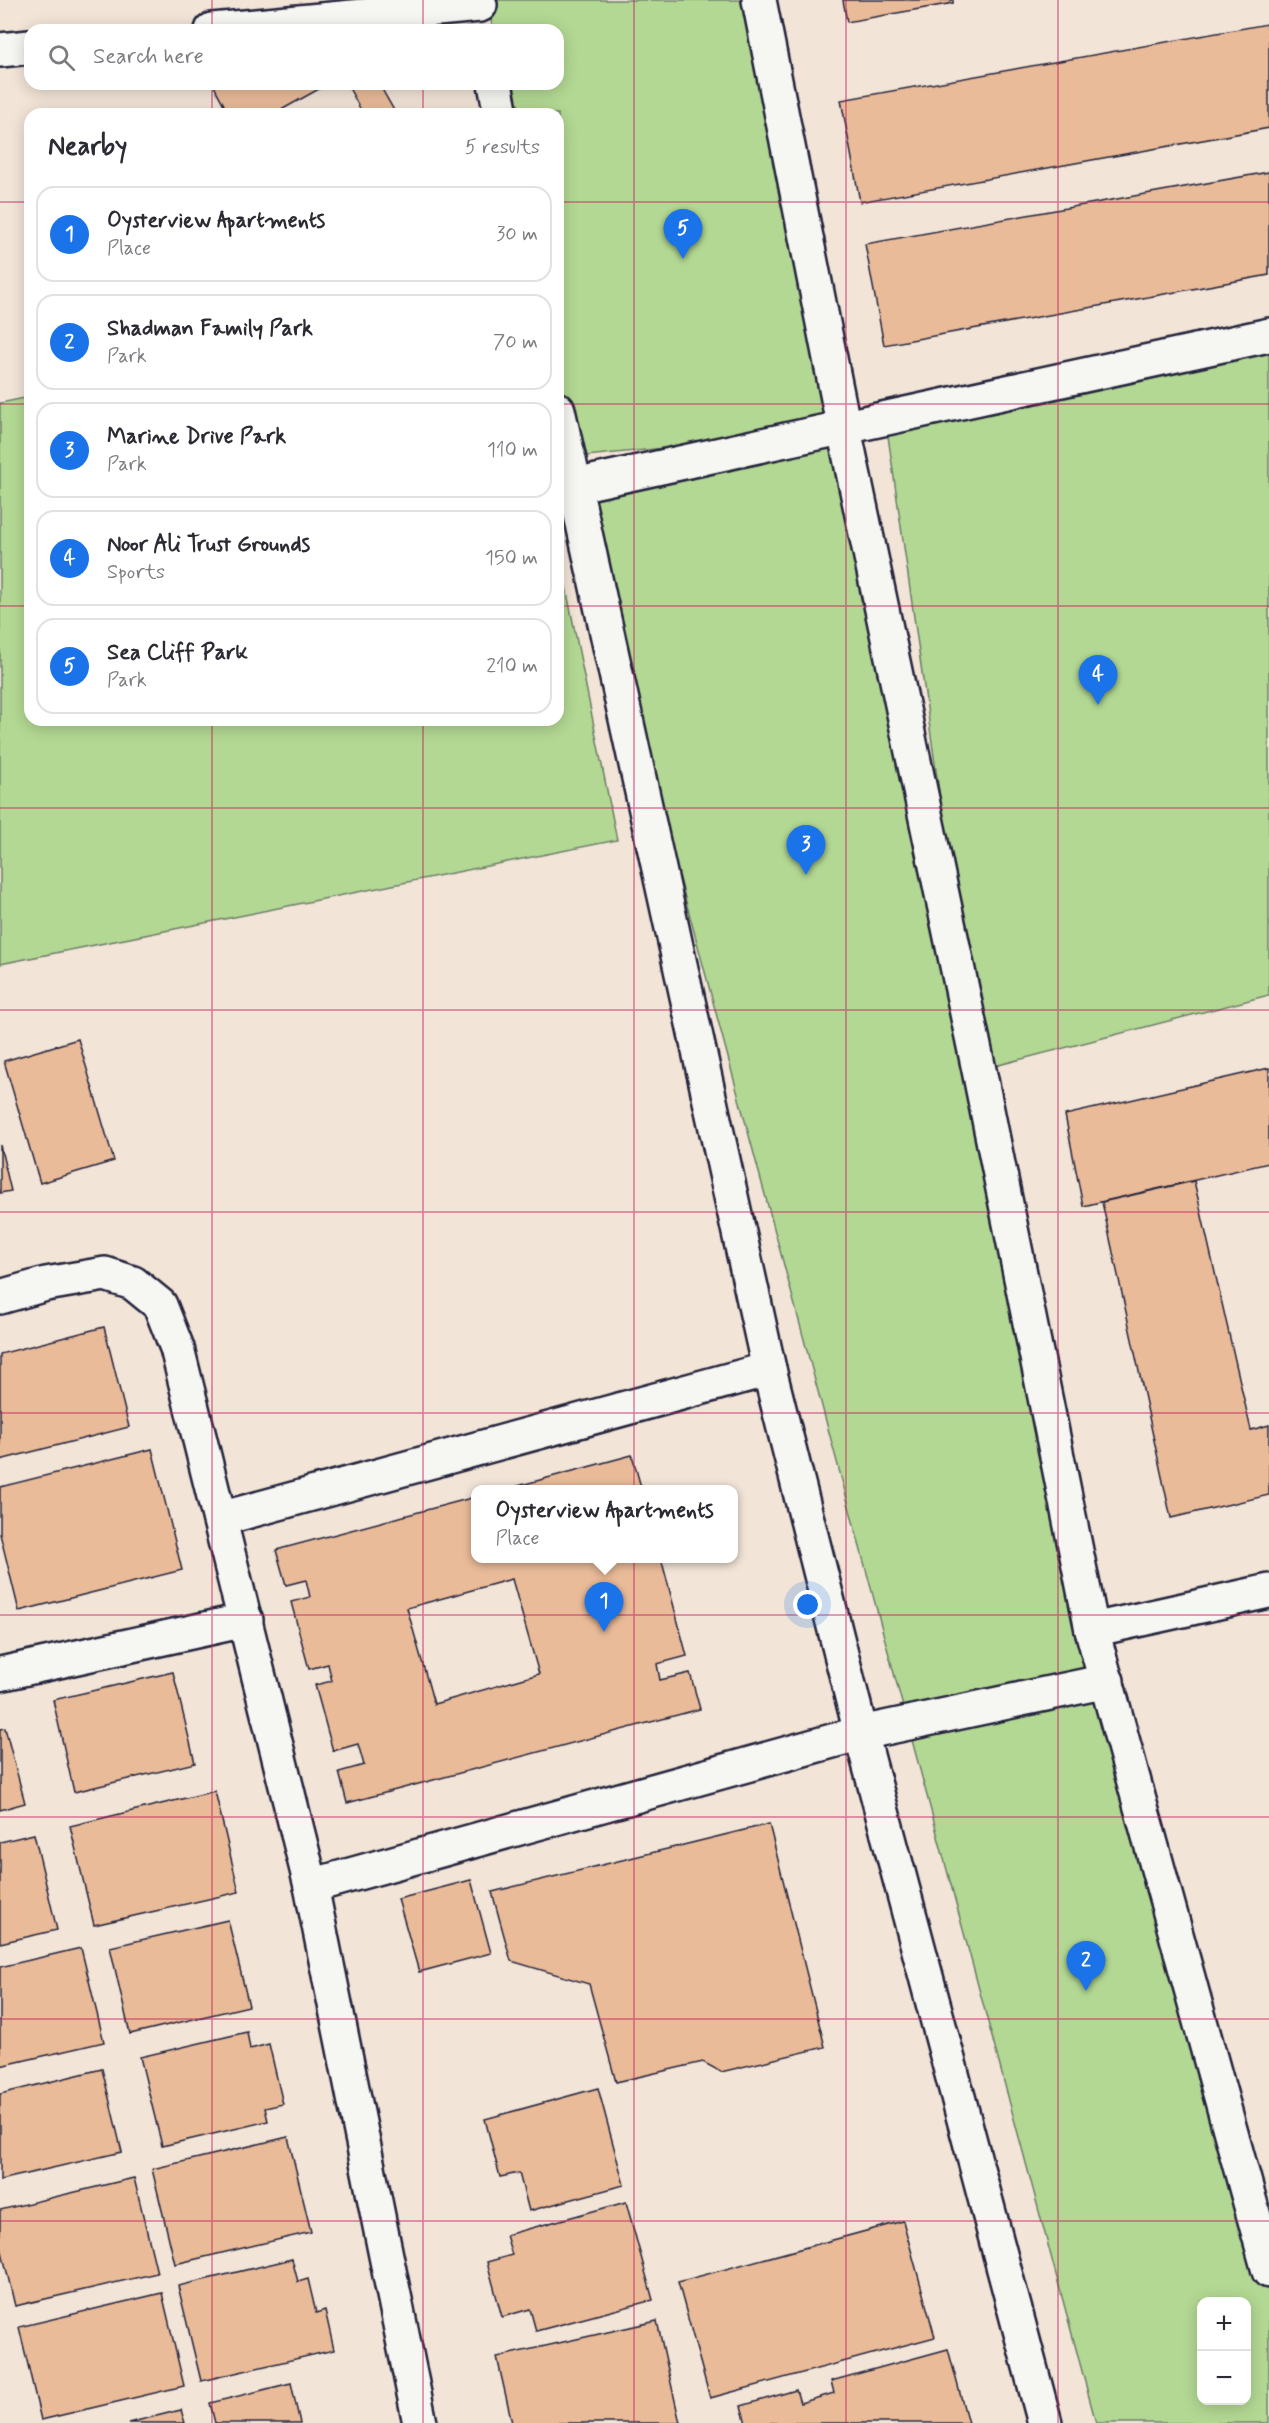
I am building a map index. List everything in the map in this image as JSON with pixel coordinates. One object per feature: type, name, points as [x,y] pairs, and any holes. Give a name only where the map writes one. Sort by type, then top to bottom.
[{"type":"street","points":[[759,0],[844,429],[980,1070],[1092,1630],[1269,2271]]},
{"type":"street","points":[[302,24],[481,12]]},
{"type":"street","points":[[0,50],[24,48]]},
{"type":"street","points":[[496,90],[500,108]]},
{"type":"street","points":[[574,486],[1269,335]]},
{"type":"street","points":[[564,438],[769,1369],[861,1733],[1045,2423]]},
{"type":"street","points":[[0,1297],[46,1284],[105,1275],[133,1283],[159,1305],[177,1348],[311,1886],[420,2423]]},
{"type":"street","points":[[220,1519],[769,1369]]},
{"type":"street","points":[[1092,1630],[1269,1591]]},
{"type":"street","points":[[0,1674],[246,1620]]},
{"type":"street","points":[[311,1886],[861,1733],[1107,1681]]},
{"type":"green space","points":[[487,0],[764,0],[1107,1681],[1269,2259],[1269,2423],[1096,2423],[574,486],[828,431],[567,458],[564,440],[564,108],[506,108],[503,90],[564,90],[564,24],[492,24]]},
{"type":"green space","points":[[1269,335],[1269,995],[979,1070],[885,415]]},
{"type":"green space","points":[[24,398],[24,726],[564,726],[564,578],[617,840],[0,964],[0,403]]},
{"type":"building","points":[[843,0],[953,0],[953,3],[847,22]]},
{"type":"building","points":[[1267,24],[1269,128],[860,202],[841,100]]},
{"type":"building","points":[[216,90],[317,90],[285,108],[218,108],[224,105]]},
{"type":"building","points":[[350,90],[382,90],[393,108],[360,108]]},
{"type":"building","points":[[1269,172],[1269,275],[884,345],[865,244]]},
{"type":"building","points":[[78,1039],[114,1161],[40,1183],[4,1061]]},
{"type":"building","points":[[1269,1068],[1269,1163],[1083,1206],[1065,1115]]},
{"type":"building","points":[[0,1145],[11,1191],[0,1193]]},
{"type":"building","points":[[1194,1181],[1251,1430],[1269,1425],[1269,1495],[1171,1518],[1102,1202]]},
{"type":"building","points":[[104,1327],[129,1427],[0,1460],[0,1354]]},
{"type":"building","points":[[152,1449],[182,1570],[19,1611],[0,1534],[0,1487]]},
{"type":"building","points":[[632,1455],[640,1485],[521,1485]]},
{"type":"building","points":[[471,1498],[471,1563],[662,1563],[687,1656],[657,1664],[660,1680],[690,1673],[700,1709],[347,1803],[339,1772],[364,1765],[358,1744],[333,1751],[315,1685],[332,1681],[328,1664],[309,1669],[291,1602],[310,1597],[306,1580],[286,1585],[276,1550]],"holes":[[[512,1579],[539,1674],[434,1704],[407,1608]]]},
{"type":"building","points":[[173,1672],[195,1763],[74,1792],[53,1700]]},
{"type":"building","points":[[5,1728],[25,1803],[0,1810],[0,1729]]},
{"type":"building","points":[[215,1791],[239,1892],[94,1925],[70,1826]]},
{"type":"building","points":[[769,1824],[825,2047],[721,2072],[703,2062],[616,2082],[589,1984],[511,1961],[492,1892]]},
{"type":"building","points":[[34,1834],[57,1930],[0,1943],[0,1842]]},
{"type":"building","points":[[471,1880],[491,1953],[419,1972],[398,1899]]},
{"type":"building","points":[[228,1920],[249,2006],[130,2034],[110,1947]]},
{"type":"building","points":[[81,1948],[104,2042],[0,2066],[0,1967]]},
{"type":"building","points":[[247,2032],[250,2049],[269,2044],[283,2104],[265,2108],[268,2121],[162,2146],[140,2057]]},
{"type":"building","points":[[102,2069],[122,2152],[0,2180],[0,2094]]},
{"type":"building","points":[[598,2088],[624,2185],[529,2211],[519,2173],[500,2177],[485,2119]]},
{"type":"building","points":[[288,2137],[311,2232],[175,2264],[152,2169]]},
{"type":"building","points":[[134,2178],[157,2273],[15,2306],[0,2243],[0,2210]]},
{"type":"building","points":[[626,2202],[653,2300],[536,2331],[530,2309],[502,2317],[487,2262],[512,2255],[506,2235]]},
{"type":"building","points":[[903,2221],[935,2337],[710,2398],[678,2282]]},
{"type":"building","points":[[292,2259],[298,2282],[308,2279],[316,2313],[325,2310],[334,2350],[201,2381],[178,2286]]},
{"type":"building","points":[[162,2293],[184,2386],[41,2420],[19,2327]]},
{"type":"building","points":[[657,2321],[680,2423],[512,2423],[497,2357]]},
{"type":"building","points":[[948,2349],[968,2423],[746,2423],[741,2406],[796,2390],[800,2403],[834,2393],[831,2381]]},
{"type":"building","points":[[291,2383],[300,2423],[215,2423],[210,2403]]},
{"type":"building","points":[[181,2410],[185,2423],[128,2423]]},
{"type":"place","name":"Sea Cliff Park","points":[[683,259]]},
{"type":"place","name":"Noor Ali Trust Grounds","points":[[1098,705]]},
{"type":"place","name":"Marine Drive Park","points":[[806,875]]},
{"type":"place","name":"Oysterview Apartments","points":[[604,1632]]},
{"type":"place","name":"Shadman Family Park","points":[[1086,1991]]}]
